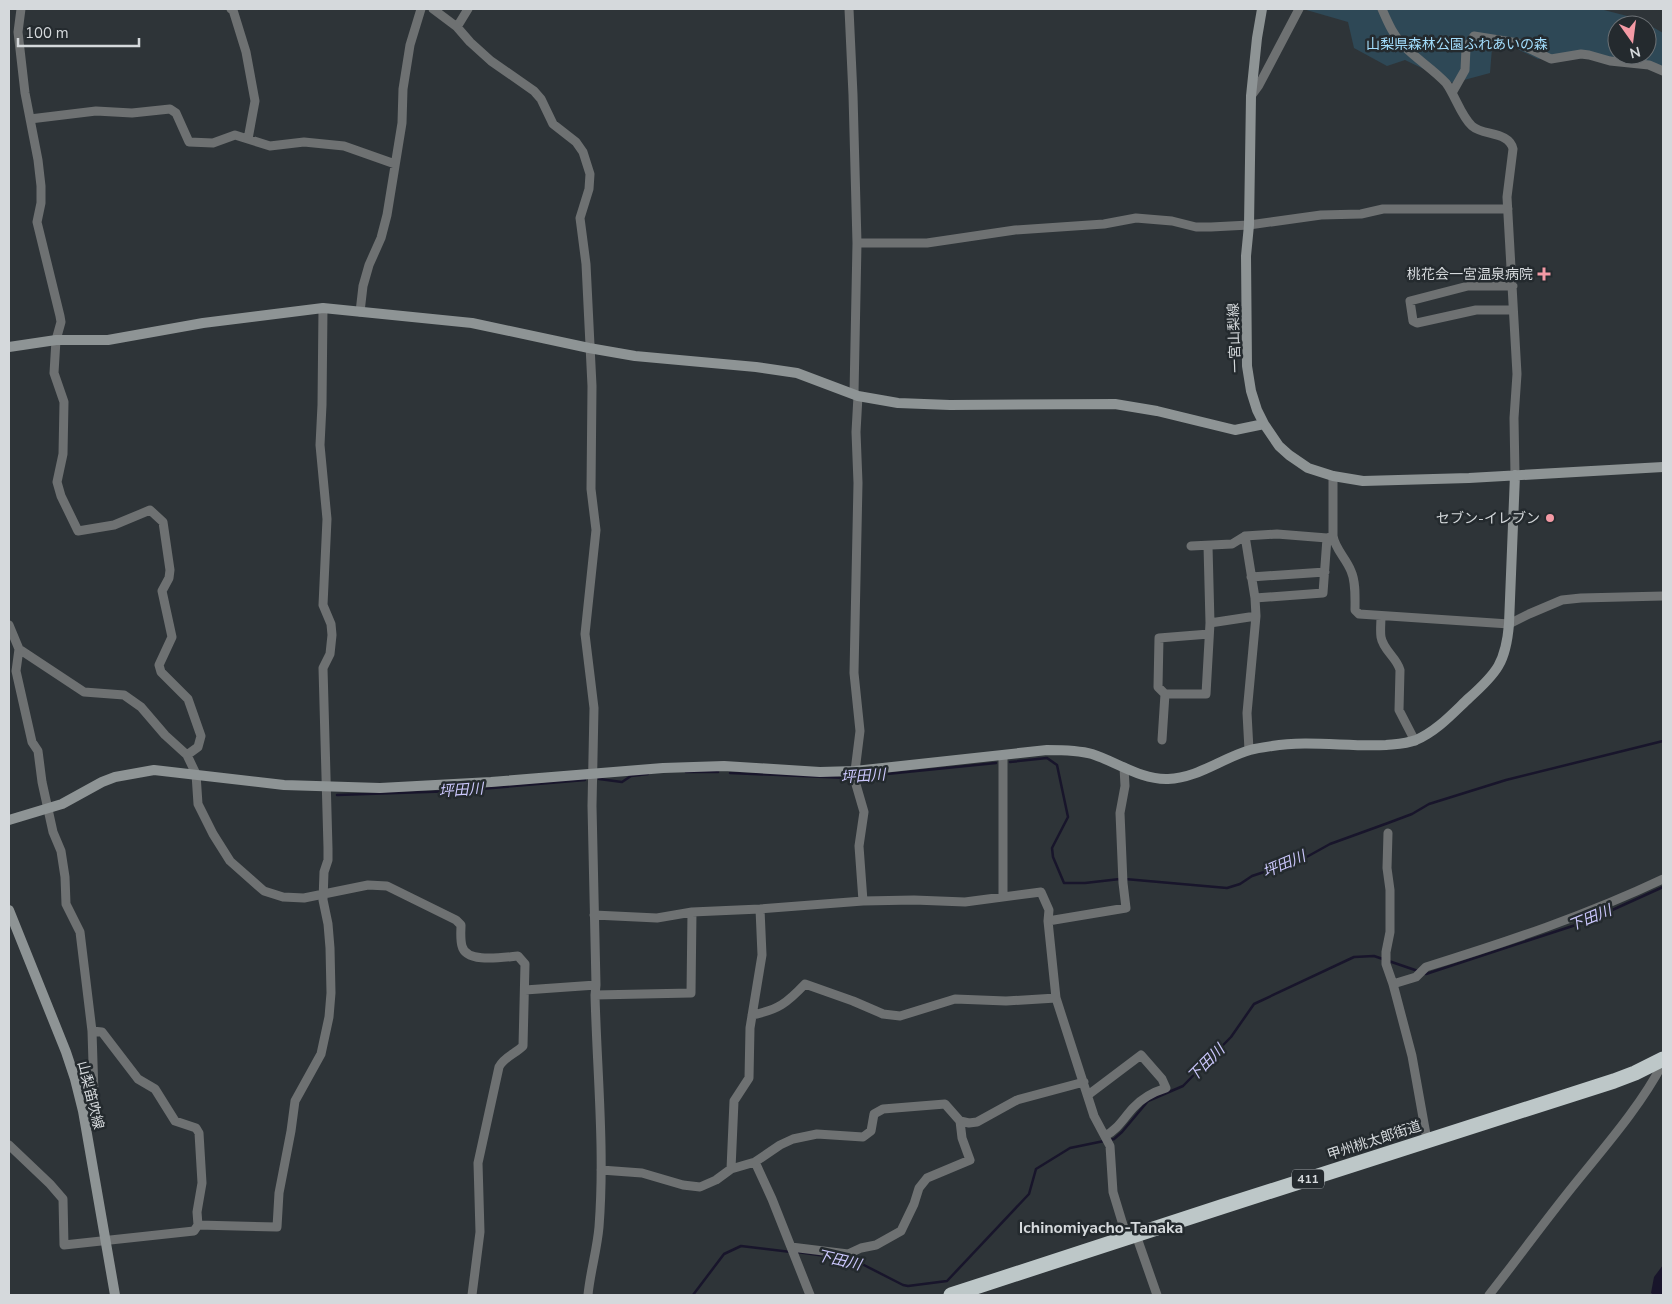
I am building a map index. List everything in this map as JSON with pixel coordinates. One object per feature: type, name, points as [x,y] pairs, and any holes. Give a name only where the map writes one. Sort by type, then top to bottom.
[{"type":"highway","name":"甲州桃太郎街道","points":[[952,1295],[1614,1081],[1663,1061]]},
{"type":"street","points":[[21,9],[18,32],[25,93],[41,186],[41,203],[37,222],[61,322],[56,340],[54,374],[64,402],[64,454],[58,482],[61,496],[78,531],[114,526],[150,510],[163,522],[170,570],[169,578],[162,591],[172,637],[159,665],[160,672],[188,699],[201,736],[198,747],[187,754]]},
{"type":"street","points":[[231,9],[233,10],[246,52],[255,101],[248,138]]},
{"type":"street","points":[[360,312],[363,286],[387,216],[402,122],[403,89],[410,45],[421,9]]},
{"type":"street","points":[[433,9],[456,27],[491,61],[534,91],[541,99],[553,124],[579,146],[586,158],[590,174],[590,182],[580,218],[586,264],[592,386],[591,489],[596,530],[585,634],[594,708],[592,806],[600,1084],[600,1170],[599,1229],[588,1295]]},
{"type":"street","points":[[456,27],[468,9]]},
{"type":"street","points":[[849,9],[857,243],[856,432],[858,502],[854,673],[860,731],[855,775],[864,812],[859,846],[863,901]]},
{"type":"street","name":"一宮山梨線","points":[[1262,9],[1251,96],[1250,225],[1246,256],[1247,366],[1251,391],[1257,410],[1279,446],[1308,468],[1334,476],[1363,480],[1469,478],[1663,467]]},
{"type":"street","points":[[1251,96],[1259,85],[1299,9]]},
{"type":"street","points":[[9,820],[48,810],[102,782],[132,773],[154,770],[249,782],[325,787],[380,788],[663,768],[724,766],[855,775],[1003,755],[1047,750],[1070,750],[1090,753],[1145,776],[1167,779],[1195,773],[1249,750],[1275,745],[1371,746],[1405,744],[1415,741],[1440,725],[1495,672],[1503,660],[1508,644],[1515,475],[1514,418],[1517,374],[1508,209],[1513,149],[1509,141],[1477,130],[1468,123],[1452,93],[1441,78],[1398,40],[1382,9]]},
{"type":"street","points":[[1452,93],[1465,70],[1466,48],[1474,36],[1518,43],[1551,59],[1581,54],[1610,62],[1649,65],[1663,71]]},
{"type":"street","points":[[30,119],[96,111],[132,113],[170,109],[176,113],[189,142],[213,143],[235,135],[270,146],[304,142],[344,146],[395,164]]},
{"type":"street","points":[[857,243],[928,243],[1015,230],[1104,224],[1136,218],[1172,221],[1196,227],[1250,225],[1321,215],[1361,214],[1383,209],[1508,209]]},
{"type":"street","points":[[1512,286],[1468,286],[1410,301],[1413,321],[1417,323],[1476,310],[1513,310]]},
{"type":"street","points":[[198,1225],[277,1227],[279,1193],[295,1101],[321,1054],[329,1017],[331,994],[330,948],[323,893],[328,848],[325,787],[326,720],[323,668],[330,654],[332,635],[331,624],[323,605],[327,519],[320,445],[323,308]]},
{"type":"street","points":[[9,347],[56,340],[108,340],[203,323],[323,308],[472,323],[635,356],[756,366],[797,373],[856,395],[898,403],[1115,404],[1158,411],[1235,430],[1264,424]]},
{"type":"street","points":[[1255,598],[1323,593],[1330,536],[1334,476]]},
{"type":"street","points":[[1190,546],[1232,544],[1245,536],[1276,534],[1330,536]]},
{"type":"street","points":[[1245,536],[1256,616],[1247,712],[1249,750]]},
{"type":"street","points":[[1330,536],[1354,578],[1355,610],[1359,614],[1509,624],[1562,600],[1663,596]]},
{"type":"street","points":[[1208,546],[1210,634],[1206,694],[1165,694],[1158,687],[1159,638],[1210,634]]},
{"type":"street","points":[[1252,577],[1325,572]]},
{"type":"street","points":[[1210,623],[1256,616]]},
{"type":"street","points":[[1382,616],[1381,636],[1383,644],[1399,664],[1399,710],[1415,741]]},
{"type":"street","points":[[9,625],[19,649],[16,670],[32,742],[38,751],[42,782],[53,832],[61,851],[65,877],[66,904],[80,932],[92,1031],[94,1095],[83,1111]]},
{"type":"street","points":[[19,649],[84,692],[124,695],[141,707],[165,735],[187,754],[196,774],[198,804],[213,834],[230,861],[264,891],[283,897],[304,898],[368,885],[387,886],[456,920],[461,925],[464,952],[473,957],[518,956],[525,964],[523,1046],[515,1054],[503,1060],[499,1067],[478,1163],[480,1232],[472,1295]]},
{"type":"street","points":[[1162,740],[1165,694]]},
{"type":"street","points":[[1003,755],[1003,897]]},
{"type":"street","points":[[1048,921],[1126,908],[1120,813],[1125,786],[1124,767]]},
{"type":"street","points":[[1388,833],[1387,868],[1390,890],[1390,932],[1386,964],[1412,1056],[1427,1140]]},
{"type":"street","points":[[1393,984],[1416,977],[1426,967],[1565,920],[1624,898],[1663,879]]},
{"type":"street","points":[[594,915],[657,918],[692,912],[863,901],[965,902],[1041,892],[1049,910],[1048,921],[1056,998],[1094,1116],[1110,1146],[1113,1192],[1157,1295]]},
{"type":"street","points":[[731,1169],[734,1102],[749,1078],[750,1028],[762,955],[760,909]]},
{"type":"street","name":"山梨笛吹線","points":[[9,910],[66,1052],[83,1111],[115,1295]]},
{"type":"street","points":[[525,990],[692,993],[692,912]]},
{"type":"street","points":[[752,1015],[771,1011],[789,1000],[805,984],[883,1014],[900,1016],[955,999],[1006,1000],[1056,998]]},
{"type":"street","points":[[9,1146],[50,1184],[63,1199],[64,1245],[194,1231],[198,1225],[197,1212],[202,1182],[199,1133],[196,1128],[175,1121],[155,1088],[138,1079],[102,1032],[92,1031]]},
{"type":"street","points":[[1088,1095],[1141,1054],[1162,1079],[1166,1088],[1154,1091],[1143,1099],[1115,1130],[1105,1136]]},
{"type":"street","points":[[1489,1295],[1620,1128],[1657,1075],[1663,1061]]},
{"type":"street","points":[[600,1170],[642,1173],[682,1185],[700,1187],[716,1180],[731,1169],[755,1162],[780,1145],[806,1136],[817,1134],[863,1137],[871,1132],[874,1114],[884,1109],[945,1104],[960,1121],[969,1124],[977,1122],[1017,1100],[1084,1082]]},
{"type":"street","points":[[793,1251],[848,1254],[861,1248],[876,1245],[901,1231],[914,1204],[919,1188],[927,1178],[970,1160],[962,1138],[960,1121]]},
{"type":"street","points":[[755,1162],[810,1295]]},
{"type":"green space","name":"山梨県森林公園ふれあいの森","points":[[1303,9],[1600,9],[1623,15],[1607,15],[1607,61],[1580,57],[1538,59],[1507,44],[1492,48],[1490,73],[1453,83],[1405,60],[1387,66],[1354,48],[1348,22]]},
{"type":"green space","name":"山梨県森林公園ふれあいの森","points":[[1657,30],[1663,33],[1663,68],[1640,65],[1657,65]]},
{"type":"shaded area","points":[[1663,1265],[1663,1295],[1654,1295],[1651,1293],[1654,1277]]},
{"type":"waterway","name":"坪田川","points":[[1125,879],[1227,888],[1240,884],[1252,876],[1303,859],[1330,844],[1412,814],[1429,804],[1506,780],[1663,741]]},
{"type":"waterway","name":"坪田川","points":[[1010,762],[1047,758],[1057,765],[1068,817],[1052,848],[1053,857],[1064,883],[1120,879]]},
{"type":"waterway","name":"坪田川","points":[[730,773],[847,778],[996,763]]},
{"type":"waterway","name":"坪田川","points":[[686,772],[718,772]]},
{"type":"waterway","name":"坪田川","points":[[599,779],[622,782],[631,776],[648,774]]},
{"type":"waterway","name":"坪田川","points":[[337,795],[457,791],[585,780]]},
{"type":"waterway","name":"下田川","points":[[1423,973],[1426,974],[1588,921],[1663,887]]},
{"type":"waterway","name":"下田川","points":[[1110,1140],[1122,1132],[1148,1101],[1183,1086],[1231,1037],[1254,1004],[1354,957],[1374,956],[1418,971]]},
{"type":"waterway","name":"下田川","points":[[839,1257],[860,1263],[903,1285],[947,1281],[1029,1194],[1036,1169],[1070,1148],[1104,1141]]},
{"type":"waterway","name":"下田川","points":[[693,1295],[724,1254],[741,1246],[791,1252]]},
{"type":"waterway","name":"下田川","points":[[797,1252],[826,1256]]},
{"type":"place","name":"桃花会一宮温泉病院","points":[[1544,274]]},
{"type":"place","name":"セブン-イレブン","points":[[1550,518]]},
{"type":"district","name":"Ichinomiyacho-Tanaka","points":[[1101,1227]]}]
